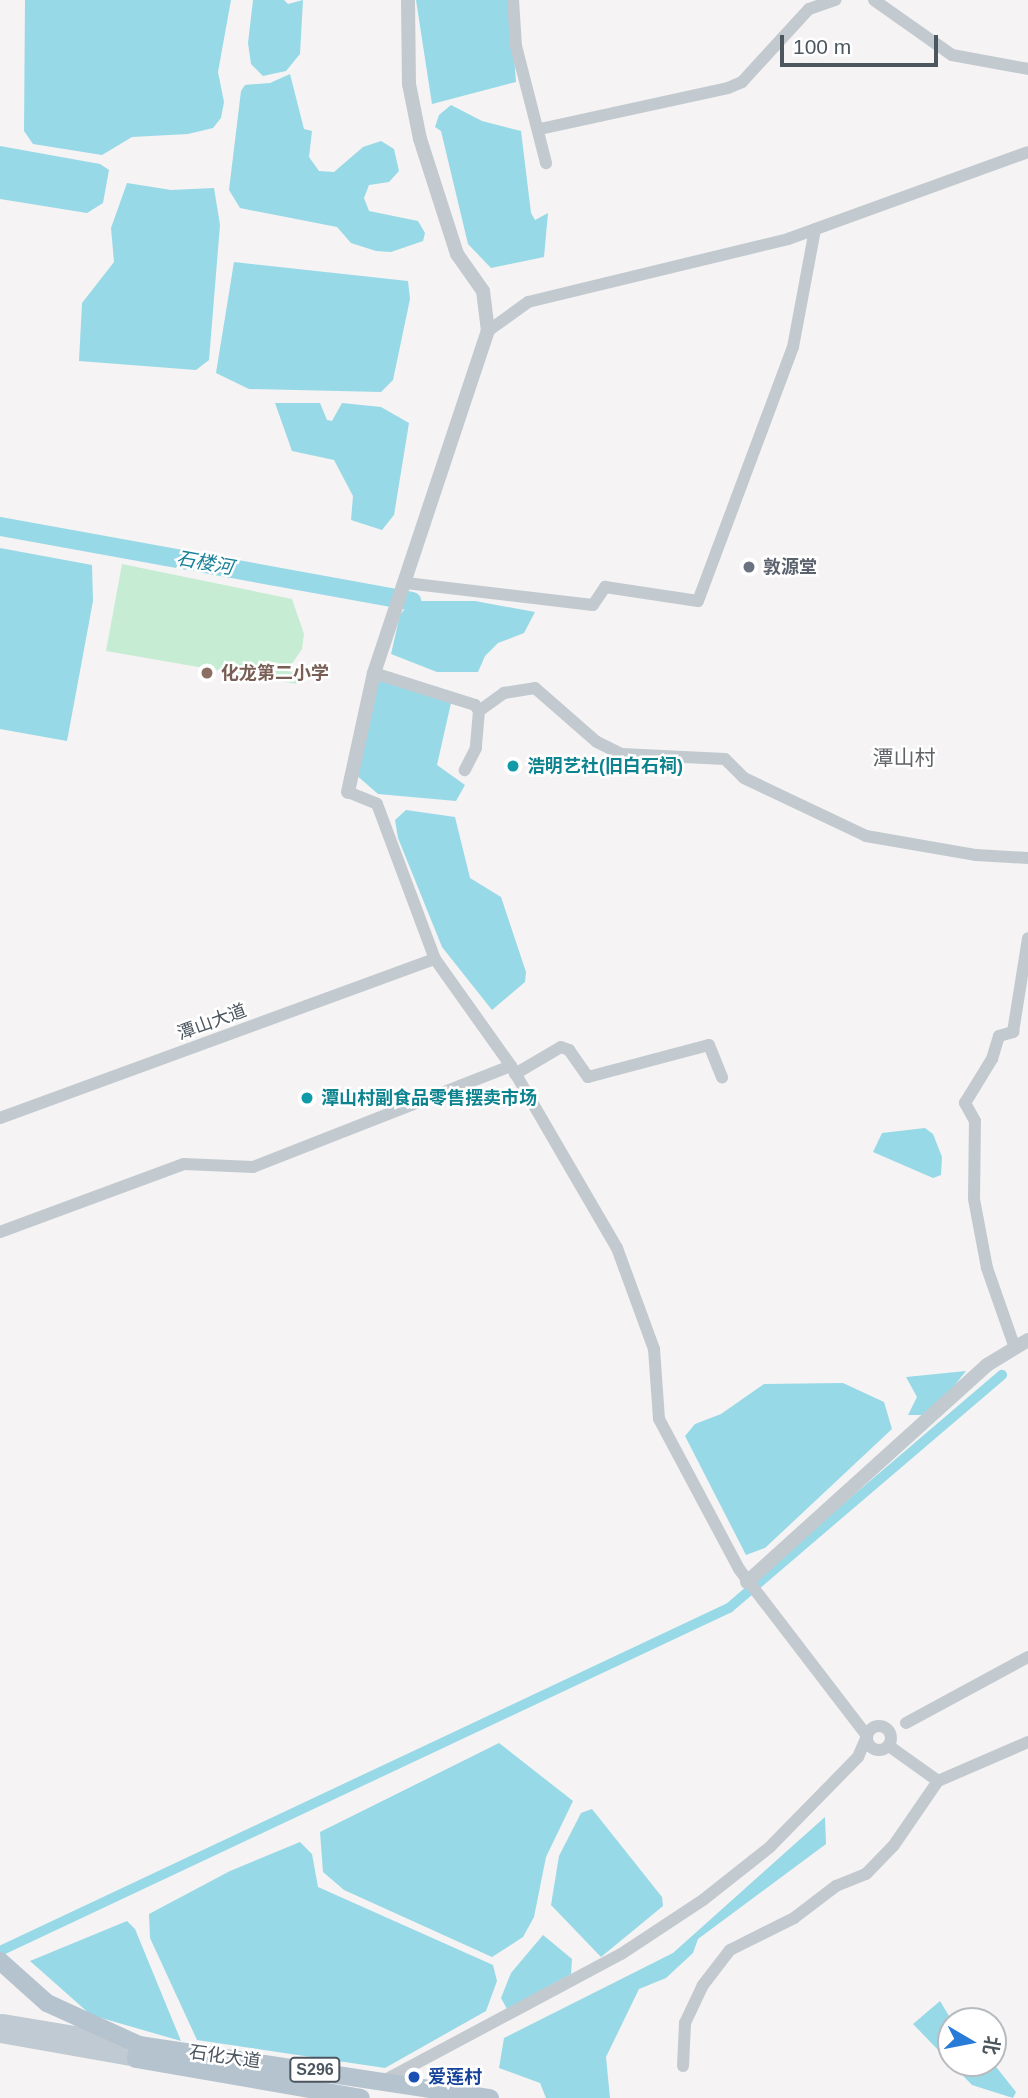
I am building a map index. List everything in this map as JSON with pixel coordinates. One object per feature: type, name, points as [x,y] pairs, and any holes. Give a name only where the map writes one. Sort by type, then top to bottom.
[{"type":"main road","name":"S296","points":[[7,1968],[47,2003],[138,2052]]},
{"type":"main road","name":"石化大道","points":[[1,2029],[138,2052],[361,2098]]},
{"type":"main road","name":"石化大道","points":[[138,2052],[385,2080],[490,2098]]},
{"type":"street","points":[[408,0],[409,84],[420,139],[457,254],[483,291],[488,331],[464,391],[405,587],[374,673],[348,792],[377,804],[435,959],[513,1070],[617,1248],[654,1349],[659,1419],[747,1582],[860,1720],[868,1745],[887,1746],[938,1781]]},
{"type":"street","points":[[513,0],[516,46],[540,129],[546,163]]},
{"type":"street","points":[[540,129],[728,88],[742,82],[809,9],[835,0]]},
{"type":"street","points":[[874,0],[952,55],[1028,69]]},
{"type":"street","points":[[488,331],[528,302],[816,229],[1028,152]]},
{"type":"street","points":[[405,587],[593,605],[605,587],[698,601],[793,347],[816,229]]},
{"type":"street","points":[[374,673],[475,705],[479,711],[476,748],[465,770]]},
{"type":"street","points":[[479,711],[504,693],[535,688],[597,741],[622,754],[725,760],[744,778],[866,836],[976,855],[1028,858]]},
{"type":"street","points":[[747,1582],[987,1365],[1022,1344],[987,1268],[974,1199],[975,1121],[965,1103],[992,1059],[999,1036],[1013,1032],[1028,937]]},
{"type":"street","name":"潭山大道","points":[[0,1118],[435,959]]},
{"type":"street","points":[[0,1232],[184,1164],[253,1167],[513,1070],[561,1047],[569,1050],[588,1077],[709,1045],[722,1077]]},
{"type":"street","points":[[385,2080],[621,1954],[703,1900],[770,1847],[858,1757],[867,1736],[881,1726],[906,1723],[1028,1657]]},
{"type":"street","points":[[860,1720],[889,1731],[887,1746]]},
{"type":"street","points":[[858,1757],[887,1746],[906,1723]]},
{"type":"street","points":[[683,2066],[685,2023],[703,1985],[730,1951],[794,1918],[835,1886],[866,1874],[894,1845],[938,1781],[1028,1742]]},
{"type":"green space","points":[[122,564],[292,599],[304,634],[302,649],[287,671],[299,673],[297,684],[106,651]]},
{"type":"water","points":[[25,0],[231,0],[218,72],[224,102],[221,118],[213,128],[188,134],[132,137],[102,155],[33,144],[24,131]]},
{"type":"water","points":[[253,0],[284,0],[288,4],[303,0],[300,54],[286,71],[263,76],[251,64],[248,43]]},
{"type":"water","points":[[416,0],[510,0],[516,82],[432,104]]},
{"type":"water","points":[[290,74],[304,129],[312,131],[309,157],[319,171],[334,172],[363,147],[381,141],[394,149],[399,171],[389,182],[369,185],[364,198],[369,211],[418,221],[425,233],[423,241],[391,252],[376,251],[351,243],[337,227],[240,208],[229,190],[241,91],[245,85],[270,83]]},
{"type":"water","points":[[451,105],[482,121],[521,131],[531,213],[535,220],[548,213],[544,257],[491,268],[468,244],[441,131],[435,127],[439,115]]},
{"type":"water","points":[[0,146],[100,164],[109,170],[103,203],[87,213],[0,199]]},
{"type":"water","points":[[127,183],[171,190],[214,188],[220,225],[209,360],[196,370],[79,361],[82,303],[114,262],[111,228]]},
{"type":"water","points":[[234,262],[408,281],[410,299],[393,380],[381,392],[249,389],[216,373]]},
{"type":"water","points":[[275,403],[320,403],[327,420],[332,421],[342,403],[381,407],[409,423],[394,515],[382,530],[351,520],[353,496],[334,460],[292,451]]},
{"type":"water","points":[[0,548],[92,565],[93,601],[67,741],[0,729]]},
{"type":"water","points":[[411,601],[475,601],[535,612],[524,633],[498,643],[485,656],[478,672],[437,672],[391,654],[400,615]]},
{"type":"water","points":[[385,680],[451,703],[437,765],[465,785],[456,801],[378,794],[354,773],[376,682]]},
{"type":"water","points":[[406,810],[455,817],[470,878],[501,897],[526,972],[525,982],[492,1010],[442,947],[398,838],[395,820]]},
{"type":"water","points":[[925,1128],[933,1134],[942,1157],[941,1175],[933,1178],[873,1152],[882,1133]]},
{"type":"water","points":[[966,1371],[946,1396],[922,1415],[908,1415],[917,1397],[906,1377]]},
{"type":"water","points":[[843,1383],[884,1402],[892,1429],[765,1548],[746,1555],[685,1436],[695,1424],[721,1414],[764,1384]]},
{"type":"water","points":[[499,1743],[573,1801],[546,1857],[534,1917],[523,1937],[492,1957],[344,1890],[323,1872],[320,1832]]},
{"type":"water","points":[[592,1809],[662,1897],[663,1906],[601,1957],[551,1905],[559,1856],[581,1813]]},
{"type":"water","points":[[825,1817],[826,1844],[698,1939],[693,1953],[666,1978],[639,1989],[606,2057],[610,2098],[546,2098],[540,2083],[499,2068],[504,2038],[673,1953]]},
{"type":"water","points":[[300,1842],[312,1854],[318,1887],[493,1965],[497,1981],[486,2011],[385,2068],[197,2040],[150,1938],[149,1914],[230,1871]]},
{"type":"water","points":[[127,1921],[135,1929],[181,2041],[91,2015],[30,1961]]},
{"type":"water","points":[[543,1935],[572,1959],[571,1974],[507,2009],[501,1998],[511,1973]]},
{"type":"water","points":[[940,2001],[944,2007],[937,2007],[937,2049],[913,2024]]},
{"type":"water","points":[[964,2077],[1004,2077],[1016,2092],[1013,2098],[972,2085]]},
{"type":"waterway","name":"石楼河","points":[[0,526],[411,601]]},
{"type":"waterway","points":[[0,1951],[729,1608],[1002,1375]]},
{"type":"place","name":"敦源堂","points":[[749,567]]},
{"type":"place","name":"化龙第二小学","points":[[207,673]]},
{"type":"place","name":"浩明艺社(旧白石祠)","points":[[513,766]]},
{"type":"place","name":"潭山村副食品零售摆卖市场","points":[[307,1098]]},
{"type":"place","name":"爱莲村","points":[[414,2077]]},
{"type":"district","name":"潭山村","points":[[904,758]]}]
